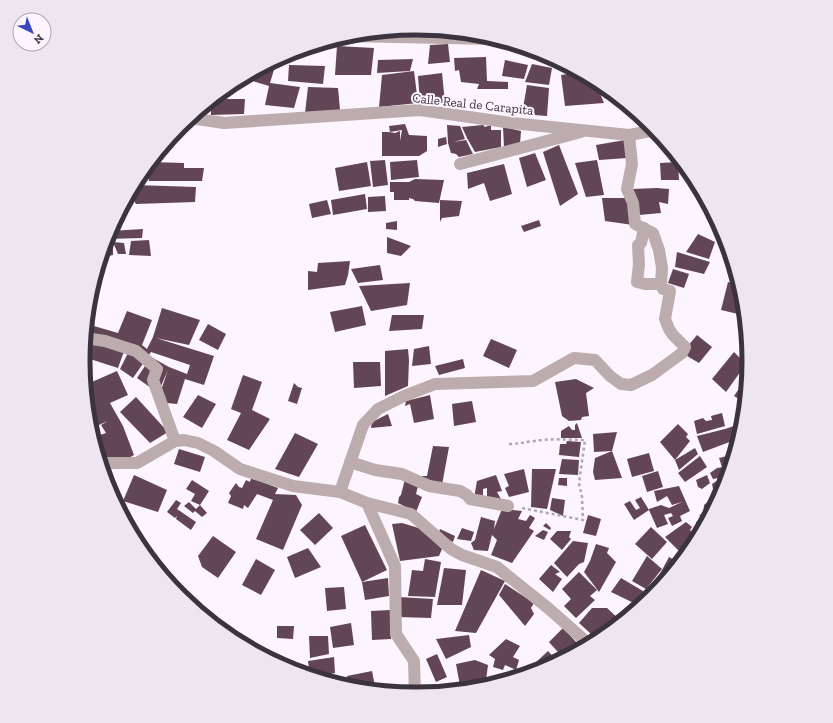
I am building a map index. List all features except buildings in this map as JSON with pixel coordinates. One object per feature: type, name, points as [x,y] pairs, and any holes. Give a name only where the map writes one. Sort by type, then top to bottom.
[{"type":"street","points":[[386,37],[461,38]]},
{"type":"street","name":"Calle Real de Carapita","points":[[198,119],[224,123],[420,110],[512,123],[629,135],[648,132]]},
{"type":"street","points":[[460,164],[588,130]]},
{"type":"street","points":[[340,492],[363,425],[378,409],[404,396],[434,384],[533,381],[574,358],[595,360],[610,376],[622,384],[632,385],[652,375],[682,353],[685,347],[673,335],[665,319],[670,291],[663,289],[659,250],[653,233],[635,224],[633,203],[627,190],[632,164],[629,135]]},
{"type":"street","points":[[644,228],[641,243],[638,245],[639,264],[637,282],[645,284],[662,284]]},
{"type":"street","points":[[91,339],[104,341],[136,351],[158,369],[153,380],[175,441]]},
{"type":"street","points":[[106,463],[137,463],[175,441],[184,440],[198,443],[214,450],[240,469],[293,486],[340,492],[367,503],[411,514],[451,549],[497,567],[548,608],[585,641]]},
{"type":"street","points":[[350,462],[375,470],[402,474],[429,486],[460,491],[467,495],[470,499],[508,506]]},
{"type":"street","points":[[367,503],[394,566],[396,634],[414,661],[415,688]]},
{"type":"path","points":[[508,506],[583,520],[582,497],[579,483],[585,440],[534,441],[509,444]]}]
